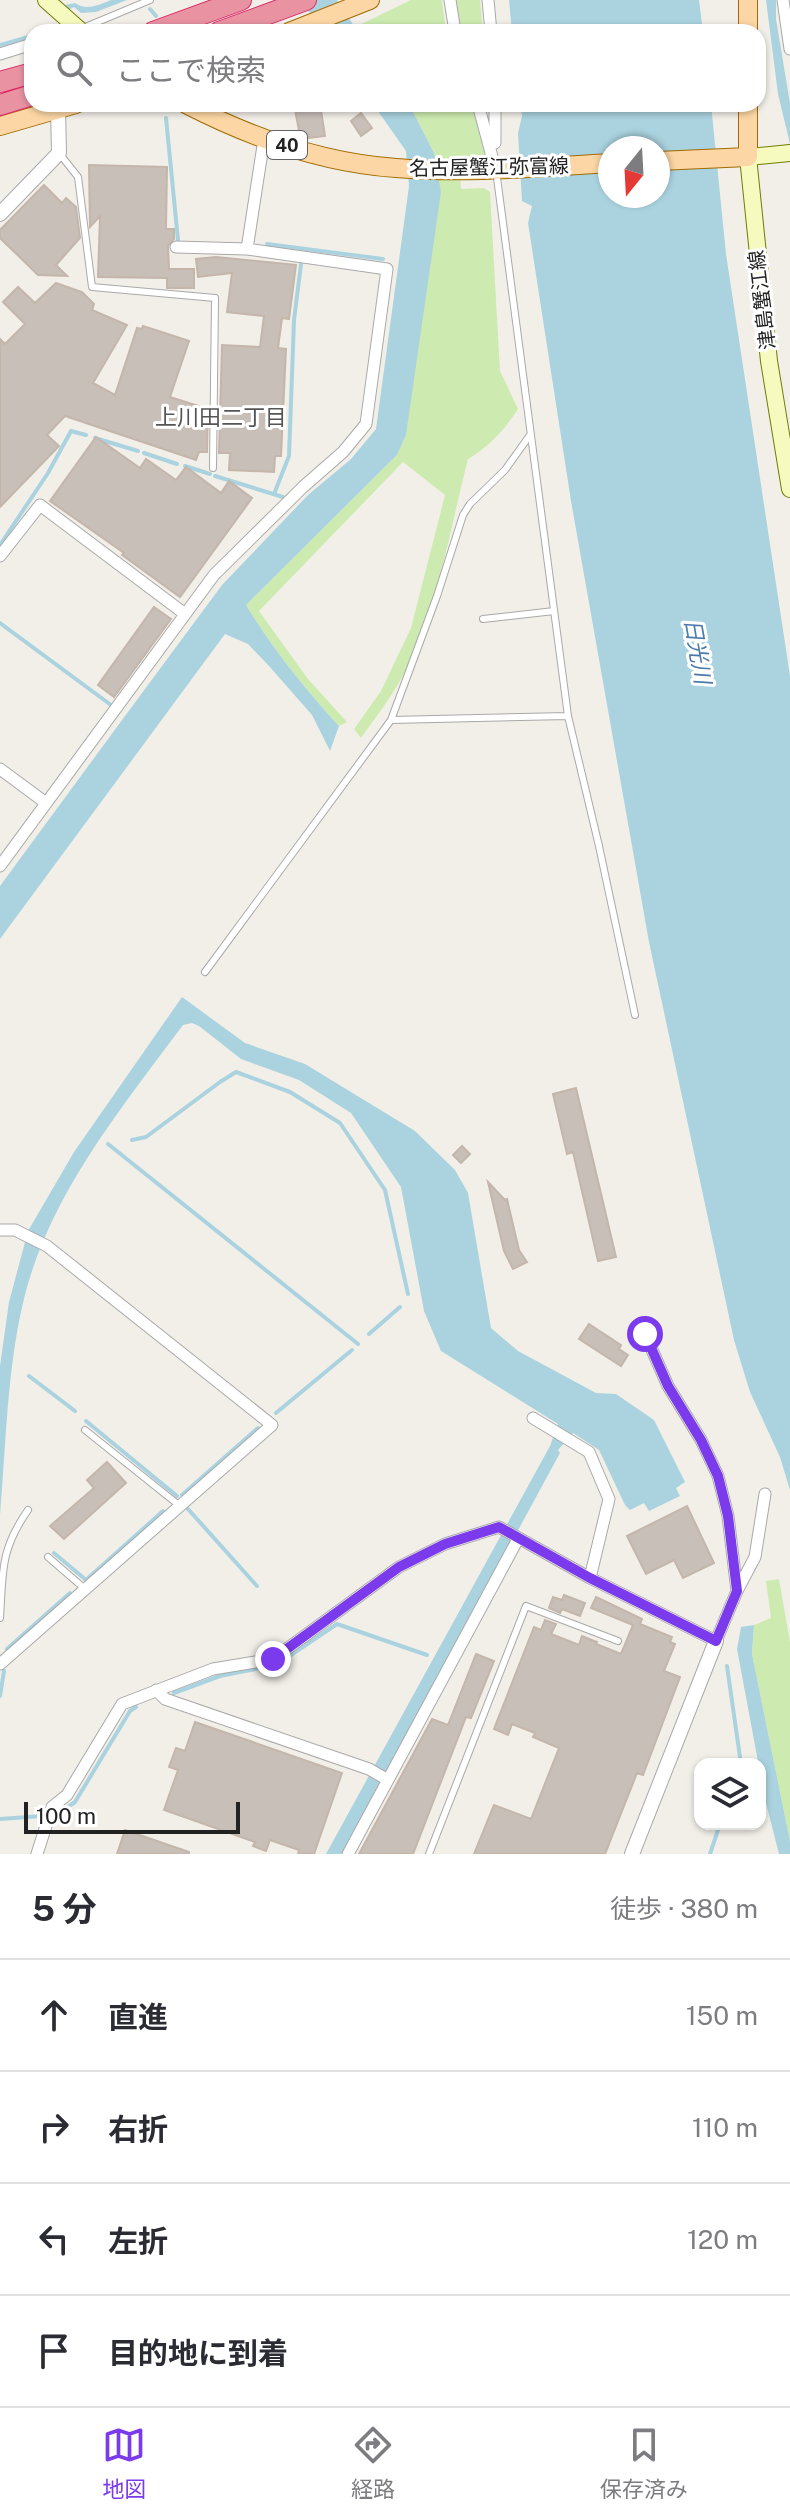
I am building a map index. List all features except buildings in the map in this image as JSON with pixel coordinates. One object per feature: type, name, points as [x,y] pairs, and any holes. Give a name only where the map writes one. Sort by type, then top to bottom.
[{"type":"highway","points":[[175,24],[241,0]]},
{"type":"highway","points":[[241,24],[306,0]]},
{"type":"highway","points":[[0,82],[24,75]]},
{"type":"highway","points":[[0,105],[24,98]]},
{"type":"main road","points":[[46,0],[71,24]]},
{"type":"main road","points":[[310,24],[370,0]]},
{"type":"main road","points":[[748,0],[748,24]]},
{"type":"main road","points":[[0,126],[49,112]]},
{"type":"main road","name":"名古屋蟹江弥富線","points":[[202,112],[264,139],[343,160],[394,168],[495,169],[598,164]]},
{"type":"main road","points":[[738,157],[746,112]]},
{"type":"main road","points":[[670,160],[782,154]]},
{"type":"main road","name":"津島蟹江線","points":[[738,157],[790,489]]},
{"type":"street","points":[[450,0],[454,24]]},
{"type":"street","points":[[488,0],[490,24]]},
{"type":"street","points":[[783,0],[790,49]]},
{"type":"street","points":[[0,54],[24,46]]},
{"type":"street","points":[[0,214],[59,153],[66,112]]},
{"type":"street","points":[[480,112],[495,169]]},
{"type":"street","points":[[495,112],[495,169]]},
{"type":"street","points":[[247,249],[264,139]]},
{"type":"street","points":[[0,866],[214,575],[343,452],[366,424],[387,269],[247,249],[176,247]]},
{"type":"street","points":[[0,556],[40,505],[185,614]]},
{"type":"street","points":[[0,769],[46,803]]},
{"type":"street","points":[[0,1230],[15,1230],[47,1246],[272,1425],[0,1664]]},
{"type":"street","points":[[645,1334],[668,1386],[701,1440],[718,1476],[728,1516],[737,1591]]},
{"type":"street","points":[[533,1418],[589,1452],[609,1499],[590,1578]]},
{"type":"street","points":[[632,1854],[716,1641],[755,1557],[765,1494]]},
{"type":"street","points":[[37,1854],[52,1807],[67,1795],[122,1704],[213,1669],[273,1659],[399,1567],[445,1544],[499,1527],[590,1578],[716,1641]]},
{"type":"street","points":[[348,1854],[516,1538]]},
{"type":"street","points":[[156,1690],[165,1699],[369,1769],[386,1779]]},
{"type":"lane","points":[[94,24],[150,0]]},
{"type":"lane","points":[[59,153],[78,177],[92,287],[215,298],[213,468]]},
{"type":"lane","points":[[495,169],[568,716],[635,1015]]},
{"type":"lane","points":[[205,972],[391,720],[463,515],[505,470],[530,435]]},
{"type":"lane","points":[[483,619],[554,611]]},
{"type":"lane","points":[[391,720],[568,716]]},
{"type":"lane","points":[[85,1430],[180,1506]]},
{"type":"lane","points":[[0,1618],[4,1556],[11,1534],[28,1510]]},
{"type":"lane","points":[[48,1557],[85,1589]]},
{"type":"lane","points":[[429,1854],[526,1606],[618,1641]]},
{"type":"green space","points":[[411,0],[442,0],[445,24],[361,24]]},
{"type":"green space","points":[[454,0],[480,0],[482,24],[460,24]]},
{"type":"green space","points":[[413,112],[473,112],[484,139],[486,159],[482,163],[460,163],[461,189],[484,188],[490,192],[500,371],[518,409],[496,437],[468,459],[425,626],[398,685],[361,738],[354,729],[381,691],[411,628],[445,495],[403,462],[259,611],[308,679],[347,722],[339,726],[278,653],[246,605],[397,455],[406,435],[434,153]]},
{"type":"green space","points":[[779,1579],[790,1642],[790,1841],[752,1654],[754,1625],[771,1618],[766,1581]]},
{"type":"water","points":[[111,0],[127,0],[96,12],[81,13],[74,7],[68,10],[65,5],[75,3],[88,7]]},
{"type":"water","points":[[301,0],[337,0],[353,24],[318,24]]},
{"type":"water","points":[[509,0],[699,0],[702,24],[511,24]]},
{"type":"water","points":[[766,0],[776,0],[776,19],[790,103],[790,144],[778,94]]},
{"type":"water","points":[[379,112],[413,112],[434,153],[441,192],[406,435],[397,455],[246,605],[290,668],[339,726],[330,751],[312,715],[269,666],[248,644],[225,634],[0,939],[0,886],[125,716],[222,585],[308,495],[351,459],[376,429],[409,186],[406,151]]},
{"type":"water","name":"日光川","points":[[521,112],[712,112],[726,254],[790,676],[790,1490],[780,1457],[750,1392],[734,1340],[649,942],[571,501],[528,223],[532,206],[522,201],[518,133]]},
{"type":"water","points":[[182,997],[245,1043],[305,1064],[415,1131],[455,1170],[468,1193],[491,1328],[518,1351],[596,1393],[616,1394],[654,1420],[685,1482],[676,1488],[680,1496],[649,1511],[644,1503],[630,1510],[599,1450],[573,1433],[558,1450],[560,1453],[342,1854],[326,1854],[550,1446],[558,1424],[441,1351],[424,1311],[401,1187],[351,1113],[299,1080],[241,1059],[192,1023],[183,1025],[88,1156],[49,1227],[34,1264],[14,1355],[0,1515],[0,1366],[9,1302],[28,1231],[74,1152]]},
{"type":"water","points":[[754,1625],[752,1654],[790,1841],[790,1854],[779,1854],[766,1803],[766,1758],[757,1758],[737,1649],[741,1627]]},
{"type":"waterway","points":[[150,9],[156,16]]},
{"type":"waterway","points":[[0,45],[24,38]]},
{"type":"waterway","points":[[166,118],[178,240]]},
{"type":"waterway","points":[[267,244],[383,259]]},
{"type":"waterway","points":[[274,494],[289,456],[294,320],[301,264]]},
{"type":"waterway","points":[[0,545],[48,473],[71,431],[86,435]]},
{"type":"waterway","points":[[95,438],[138,451]]},
{"type":"waterway","points":[[144,453],[177,464]]},
{"type":"waterway","points":[[185,466],[210,474]]},
{"type":"waterway","points":[[215,476],[283,497]]},
{"type":"waterway","points":[[0,623],[111,705]]},
{"type":"waterway","points":[[132,1140],[146,1137],[236,1072],[290,1092],[340,1123],[385,1190],[408,1294]]},
{"type":"waterway","points":[[108,1144],[358,1344]]},
{"type":"waterway","points":[[369,1334],[400,1307]]},
{"type":"waterway","points":[[276,1413],[352,1350]]},
{"type":"waterway","points":[[29,1376],[75,1411]]},
{"type":"waterway","points":[[86,1421],[177,1496]]},
{"type":"waterway","points":[[182,1495],[258,1428]]},
{"type":"waterway","points":[[188,1509],[257,1586]]},
{"type":"waterway","points":[[54,1553],[86,1580],[163,1511]]},
{"type":"waterway","points":[[7,1649],[70,1593]]},
{"type":"waterway","points":[[174,1693],[220,1676],[276,1665],[337,1624],[427,1655]]},
{"type":"waterway","points":[[727,1666],[740,1758]]},
{"type":"waterway","points":[[0,1696],[4,1671]]},
{"type":"waterway","points":[[62,1811],[75,1802],[130,1711],[136,1707]]},
{"type":"waterway","points":[[0,1819],[42,1816]]},
{"type":"waterway","points":[[710,1854],[718,1830]]},
{"type":"district","name":"上川田二丁目","points":[[221,417]]},
{"type":"route","points":[[273,1659],[399,1567],[445,1544],[499,1527],[590,1578],[716,1641],[737,1591],[728,1516],[718,1476],[701,1440],[668,1386],[645,1334]]}]
